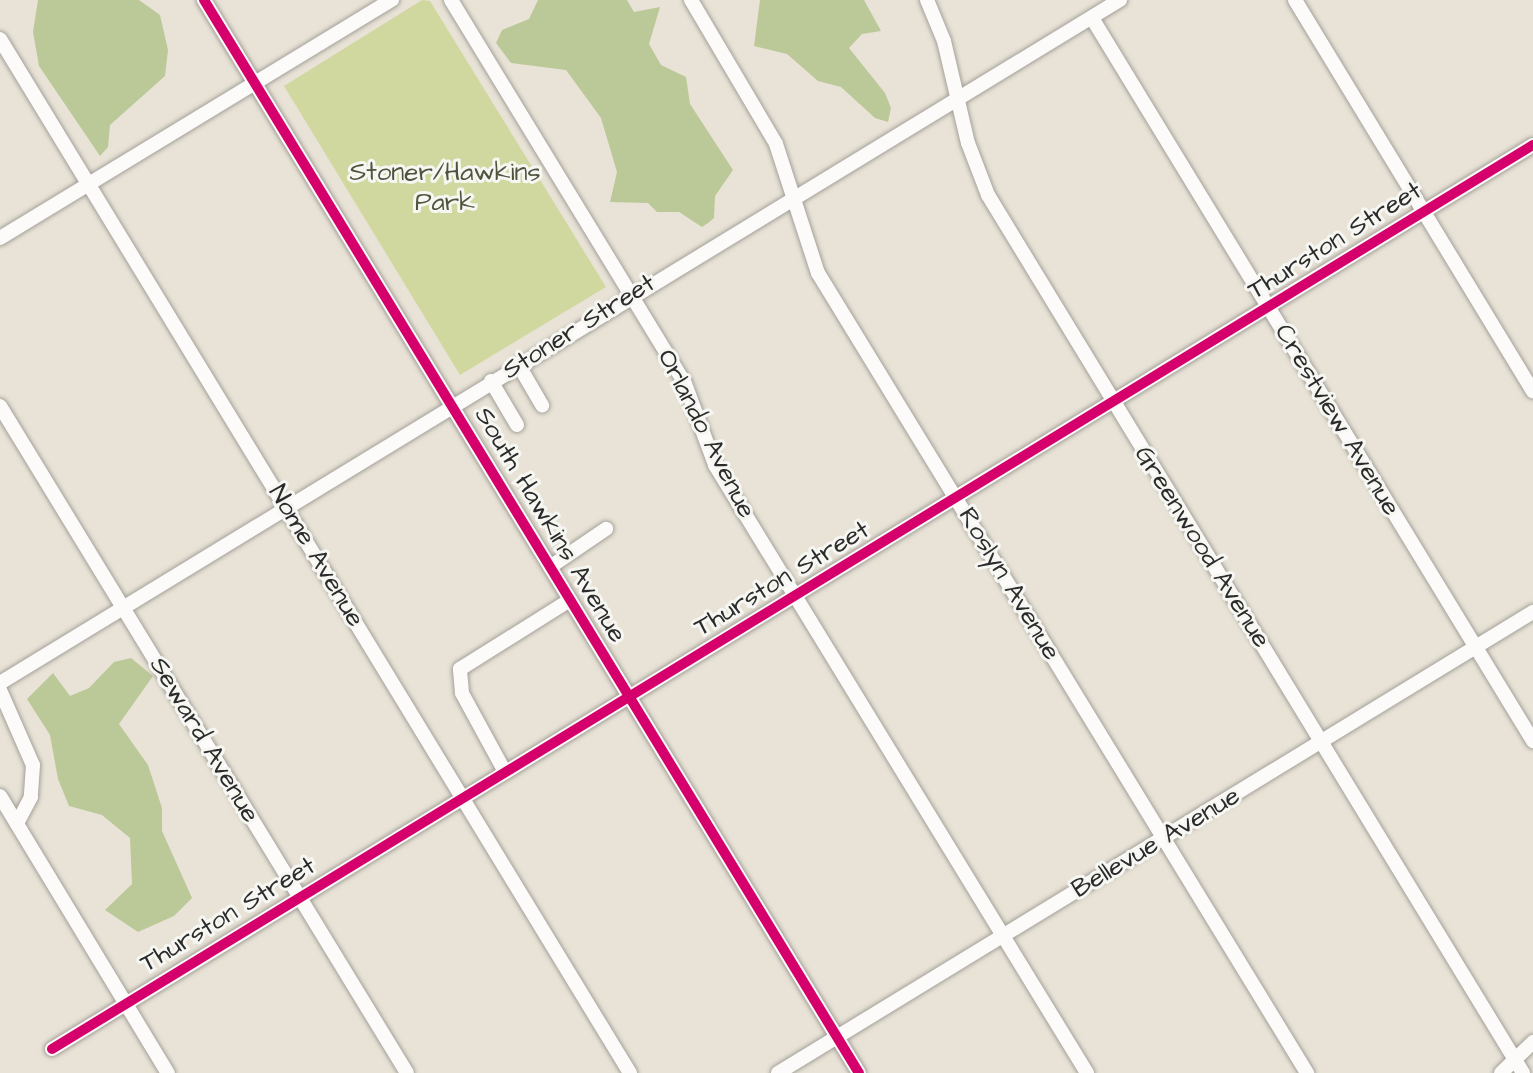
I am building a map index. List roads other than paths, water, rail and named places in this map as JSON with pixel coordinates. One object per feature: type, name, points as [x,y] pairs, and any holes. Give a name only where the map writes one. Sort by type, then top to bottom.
[{"type":"street","name":"South Hawkins Avenue","points":[[204,0],[859,1073]]},
{"type":"street","points":[[0,238],[392,0]]},
{"type":"street","name":"Orlando Avenue","points":[[451,0],[689,391],[715,465],[1087,1073]]},
{"type":"street","name":"Roslyn Avenue","points":[[691,0],[761,114],[818,273],[1307,1073]]},
{"type":"street","name":"Greenwood Avenue","points":[[927,0],[988,195],[1523,1073]]},
{"type":"street","name":"Stoner Street","points":[[0,683],[1096,10],[1120,0]]},
{"type":"street","points":[[1295,0],[1533,391]]},
{"type":"street","name":"Crestview Avenue","points":[[1096,10],[1269,308],[1533,741]]},
{"type":"street","name":"Nome Avenue","points":[[0,39],[630,1073]]},
{"type":"street","name":"Thurston Street","points":[[52,1049],[1533,145]]},
{"type":"street","points":[[518,364],[542,405]]},
{"type":"street","points":[[491,381],[517,425]]},
{"type":"street","name":"Seward Avenue","points":[[0,406],[297,898],[407,1073]]},
{"type":"street","points":[[550,567],[606,529]]},
{"type":"street","points":[[505,772],[462,693],[460,669],[570,600]]},
{"type":"street","name":"Bellevue Avenue","points":[[778,1073],[1533,612]]},
{"type":"street","points":[[0,690],[33,765],[31,797],[17,823]]},
{"type":"street","points":[[0,796],[168,1073]]},
{"type":"street","points":[[1501,1073],[1533,1042]]},
{"type":"park label","name":"Stoner/Hawkins Park","points":[[445,188]]}]
